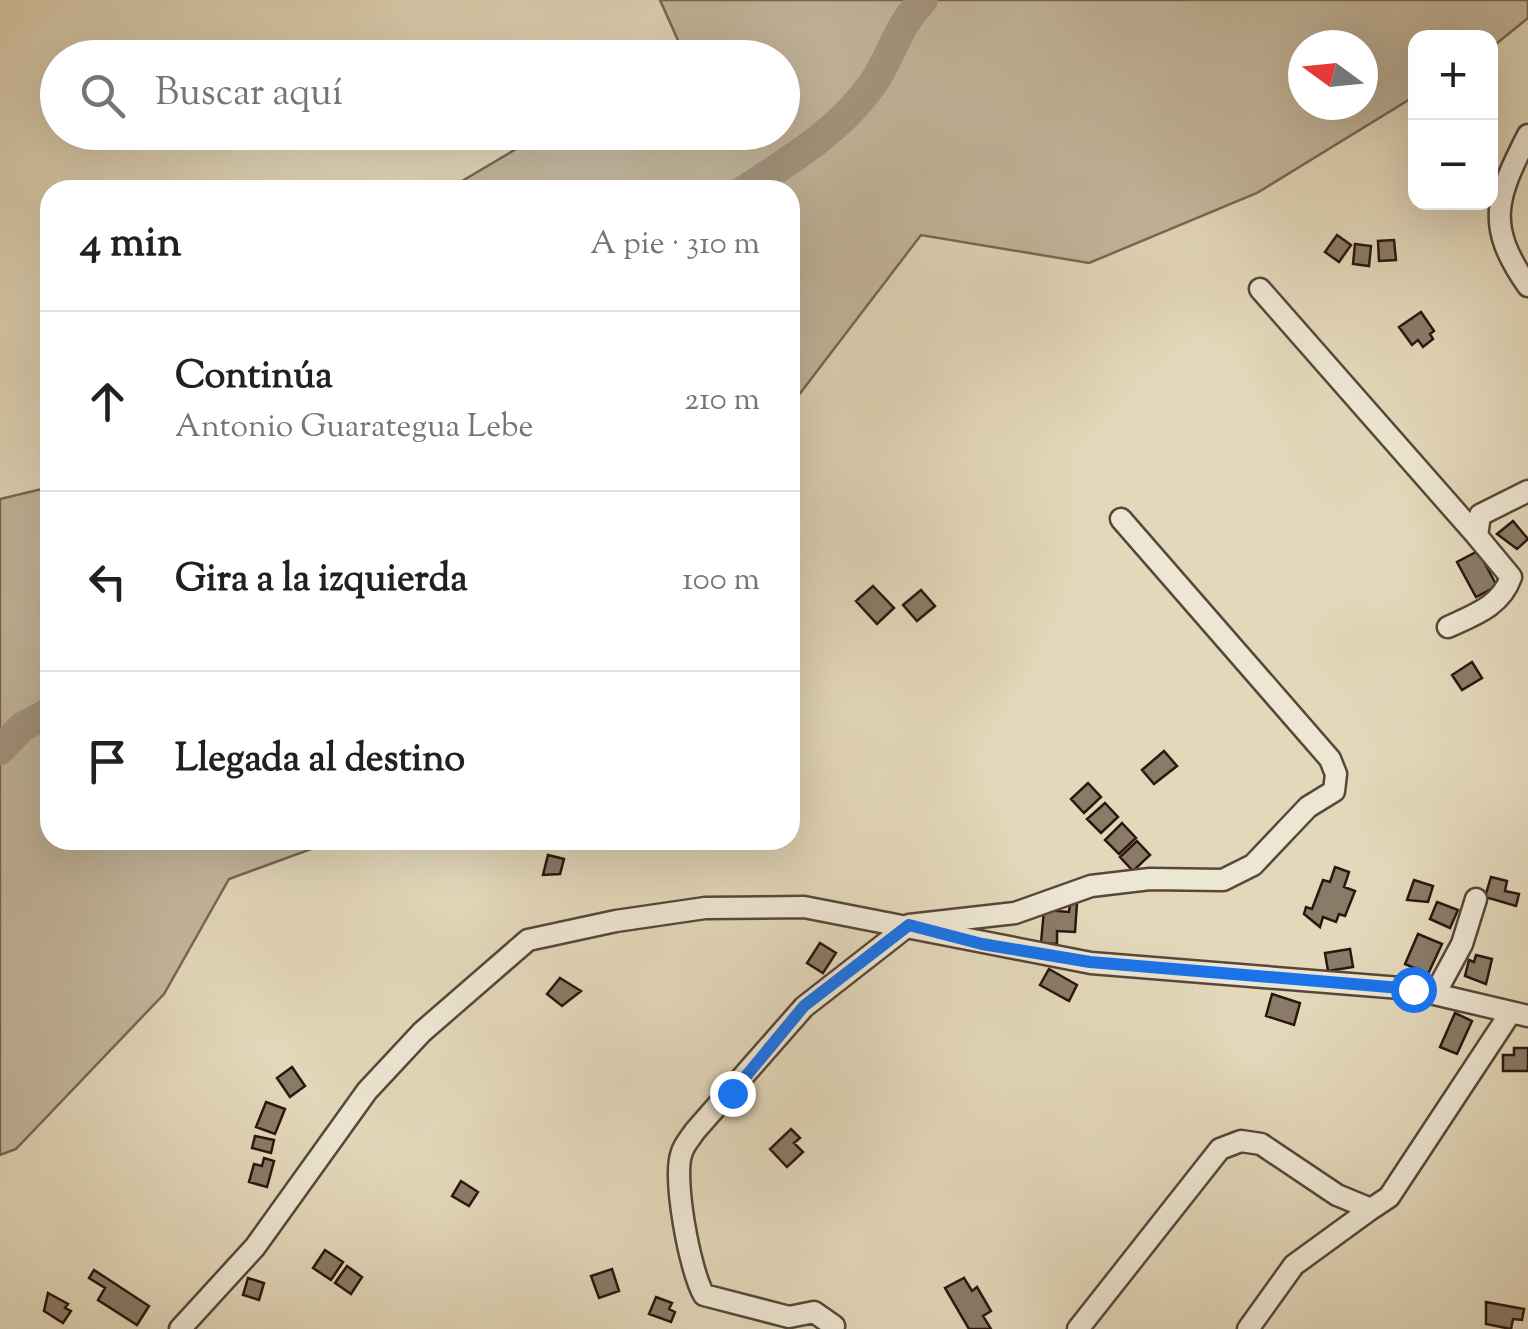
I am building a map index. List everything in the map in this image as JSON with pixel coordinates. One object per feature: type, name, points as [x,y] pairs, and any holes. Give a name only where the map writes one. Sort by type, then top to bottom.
[{"type":"street","points":[[1528,136],[1504,182],[1496,211],[1503,243],[1528,286]]},
{"type":"street","points":[[1260,289],[1510,577],[1490,607],[1448,626]]},
{"type":"street","points":[[1477,536],[1480,515],[1528,491]]},
{"type":"street","points":[[834,1326],[814,1312],[790,1317],[722,1303],[704,1295],[688,1253],[678,1172],[681,1152],[804,1006],[909,925],[1015,912],[1092,886],[1150,879],[1223,880],[1253,865],[1308,808],[1334,791],[1336,774],[1330,760],[1122,519]]},
{"type":"street","points":[[1436,992],[1462,944],[1476,899]]},
{"type":"street","points":[[180,1329],[255,1246],[367,1091],[422,1032],[528,940],[616,921],[705,908],[804,907],[842,918],[909,925],[982,944],[1090,962],[1436,992],[1519,1016],[1389,1196],[1294,1265],[1248,1329]]},
{"type":"street","points":[[1078,1329],[1220,1149],[1240,1141],[1260,1144],[1336,1195],[1371,1209]]},
{"type":"shaded area","points":[[660,0],[1528,0],[1528,18],[1498,42],[1498,30],[1408,30],[1408,100],[1378,119],[1378,30],[1288,30],[1288,120],[1376,120],[1257,193],[1089,263],[921,235],[800,393],[800,180],[464,180],[514,150],[800,150],[800,40],[678,40]]},
{"type":"shaded area","points":[[40,489],[40,850],[309,850],[229,879],[164,994],[16,1149],[0,1155],[0,499]]},
{"type":"building","points":[[1337,235],[1351,245],[1339,262],[1325,252]]},
{"type":"building","points":[[1394,240],[1396,260],[1379,261],[1378,241]]},
{"type":"building","points":[[1355,244],[1371,246],[1369,266],[1353,264]]},
{"type":"building","points":[[1421,312],[1434,331],[1430,334],[1433,339],[1423,347],[1418,340],[1412,345],[1399,327]]},
{"type":"building","points":[[1513,521],[1528,539],[1517,549],[1497,534]]},
{"type":"building","points":[[1478,551],[1497,586],[1476,597],[1457,562]]},
{"type":"building","points":[[873,586],[894,608],[877,624],[856,601]]},
{"type":"building","points":[[921,590],[935,606],[917,621],[903,605]]},
{"type":"building","points":[[1472,662],[1482,678],[1462,690],[1452,675]]},
{"type":"building","points":[[1164,751],[1177,766],[1154,784],[1142,770]]},
{"type":"building","points":[[1088,783],[1101,797],[1084,813],[1071,799]]},
{"type":"building","points":[[1105,803],[1118,817],[1101,833],[1087,819]]},
{"type":"building","points":[[1122,823],[1136,838],[1119,854],[1105,840]]},
{"type":"building","points":[[1137,841],[1150,855],[1133,871],[1120,857]]},
{"type":"building","points":[[548,855],[564,859],[560,874],[543,875]]},
{"type":"building","points":[[1335,867],[1349,872],[1344,887],[1355,891],[1345,916],[1339,914],[1336,922],[1323,917],[1320,927],[1304,914],[1306,907],[1312,909],[1323,880],[1330,882]]},
{"type":"building","points":[[1491,877],[1507,881],[1505,891],[1519,894],[1516,906],[1485,897]]},
{"type":"building","points":[[1414,880],[1433,886],[1428,902],[1407,900]]},
{"type":"building","points":[[1437,902],[1458,910],[1450,928],[1430,919]]},
{"type":"building","points":[[1070,903],[1077,903],[1075,932],[1057,931],[1057,944],[1041,943],[1044,910],[1069,912]]},
{"type":"building","points":[[1418,934],[1442,944],[1428,974],[1405,964]]},
{"type":"building","points":[[820,943],[836,953],[823,973],[807,963]]},
{"type":"building","points":[[1350,949],[1353,967],[1328,971],[1325,953]]},
{"type":"building","points":[[1476,955],[1492,959],[1486,984],[1465,976],[1469,960],[1474,962]]},
{"type":"building","points":[[1049,969],[1077,985],[1069,1001],[1040,985]]},
{"type":"building","points":[[560,978],[581,991],[562,1006],[547,994]]},
{"type":"building","points":[[1272,994],[1300,1003],[1294,1025],[1266,1016]]},
{"type":"building","points":[[1455,1013],[1472,1021],[1457,1054],[1440,1047]]},
{"type":"building","points":[[1514,1048],[1528,1048],[1528,1071],[1503,1071],[1503,1055],[1514,1055]]},
{"type":"building","points":[[292,1067],[305,1086],[290,1097],[277,1078]]},
{"type":"building","points":[[266,1102],[285,1109],[275,1134],[256,1127]]},
{"type":"building","points":[[791,1129],[800,1138],[794,1143],[803,1152],[787,1167],[770,1149]]},
{"type":"building","points":[[255,1136],[274,1140],[271,1153],[252,1148]]},
{"type":"building","points":[[264,1158],[274,1161],[267,1187],[249,1182],[254,1164],[262,1166]]},
{"type":"building","points":[[461,1181],[478,1192],[469,1206],[452,1196]]},
{"type":"building","points":[[325,1250],[343,1262],[331,1280],[313,1268]]},
{"type":"building","points":[[347,1266],[362,1277],[351,1294],[335,1283]]},
{"type":"building","points":[[612,1269],[619,1291],[599,1298],[591,1276]]},
{"type":"building","points":[[94,1270],[149,1306],[137,1325],[98,1300],[105,1288],[89,1278]]},
{"type":"building","points":[[248,1278],[264,1283],[259,1300],[243,1295]]},
{"type":"building","points":[[964,1278],[972,1291],[977,1287],[991,1311],[983,1316],[991,1329],[969,1329],[945,1288]]},
{"type":"building","points":[[48,1293],[68,1304],[65,1308],[71,1311],[63,1323],[44,1311]]},
{"type":"building","points":[[656,1297],[672,1303],[669,1309],[675,1312],[671,1322],[649,1314]]},
{"type":"building","points":[[1486,1302],[1524,1309],[1522,1320],[1513,1319],[1511,1329],[1486,1324]]},
{"type":"waterway","points":[[759,180],[812,144],[858,102],[923,0]]},
{"type":"waterway","points":[[0,750],[22,727],[40,717]]},
{"type":"route","points":[[732,1093],[804,1006],[909,925],[982,944],[1090,962],[1413,989]]}]
